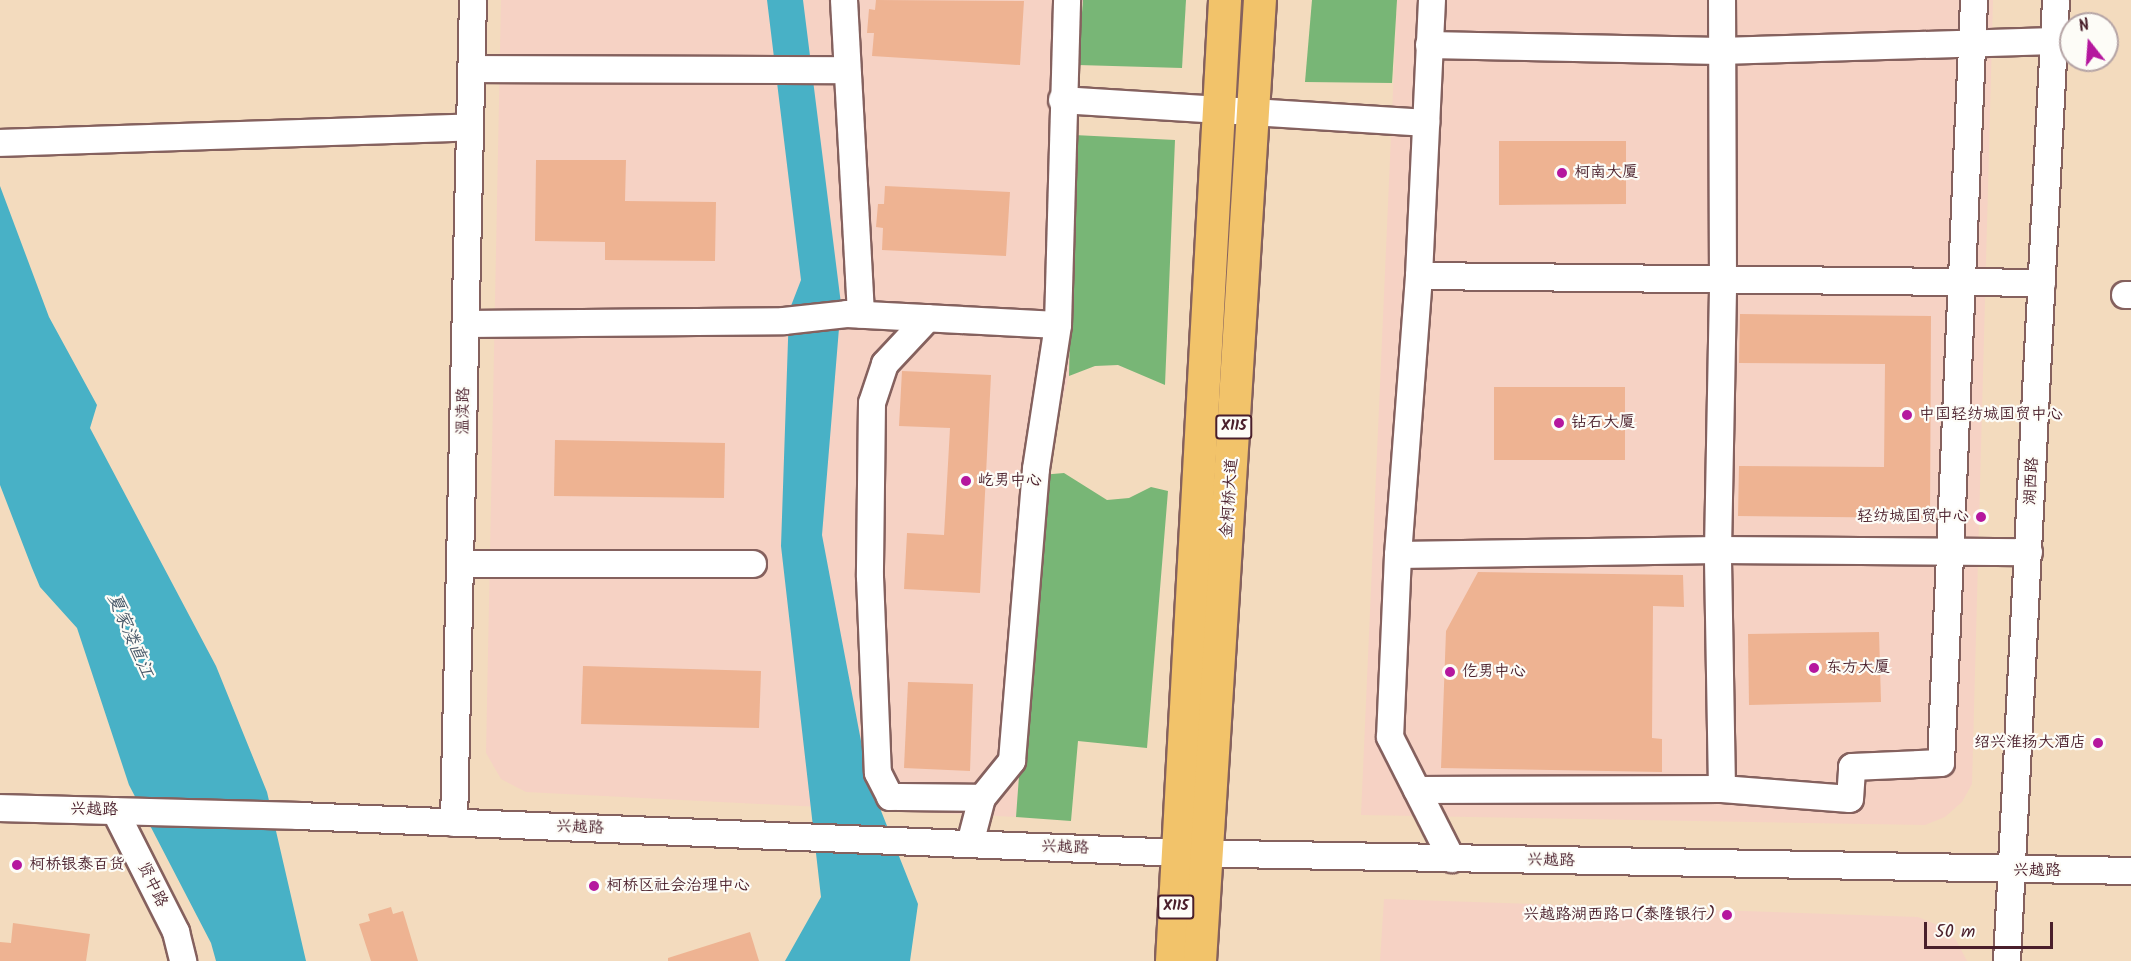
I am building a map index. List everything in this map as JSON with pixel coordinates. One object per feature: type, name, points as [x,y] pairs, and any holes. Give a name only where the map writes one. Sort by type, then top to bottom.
[{"type":"main road","name":"金柯桥大道","points":[[1200,961],[1193,854],[1219,111],[1225,0]]},
{"type":"main road","name":"金柯桥大道","points":[[1172,961],[1193,854],[1253,113],[1260,0]]},
{"type":"street","name":"温渎路","points":[[454,823],[473,0]]},
{"type":"street","points":[[844,0],[836,70],[854,315]]},
{"type":"street","points":[[970,844],[982,798],[1012,761],[1036,469],[1058,325],[1066,0]]},
{"type":"street","points":[[1432,0],[1419,276],[1398,555],[1390,737],[1452,859]]},
{"type":"street","points":[[1722,0],[1720,51],[1723,280],[1718,550],[1722,789]]},
{"type":"street","points":[[1417,790],[1722,789],[1850,799],[1851,767],[1941,764],[1974,0]]},
{"type":"street","name":"湖西路","points":[[2007,961],[2056,0]]},
{"type":"street","points":[[1429,45],[1720,51],[2054,41]]},
{"type":"street","points":[[472,69],[836,70]]},
{"type":"street","points":[[1062,100],[1426,123]]},
{"type":"street","points":[[2,143],[470,127]]},
{"type":"street","points":[[1419,276],[2042,283]]},
{"type":"street","points":[[466,324],[784,321],[854,315],[1058,325]]},
{"type":"street","points":[[928,318],[885,364],[872,403],[870,577],[878,773],[890,797],[982,798]]},
{"type":"street","points":[[1398,555],[1718,550],[2029,552]]},
{"type":"street","points":[[460,564],[753,564]]},
{"type":"street","name":"兴越路","points":[[0,808],[298,816],[916,840],[1193,854],[2013,871],[2131,871]]},
{"type":"street","name":"贤中路","points":[[123,811],[176,932],[183,961]]},
{"type":"shaded area","points":[[501,0],[1083,0],[1074,135],[1069,376],[1041,475],[1016,817],[526,792],[501,779],[486,753]]},
{"type":"shaded area","points":[[1397,0],[1993,0],[1972,784],[1962,802],[1945,817],[1925,825],[1361,815]]},
{"type":"shaded area","points":[[1384,899],[1918,917],[1940,926],[1956,940],[1967,961],[1380,961]]},
{"type":"green space","points":[[1083,0],[1186,0],[1182,68],[1078,65]]},
{"type":"green space","points":[[1312,0],[1397,0],[1392,83],[1305,82]]},
{"type":"green space","points":[[1074,135],[1175,140],[1165,385],[1118,365],[1095,366],[1069,376]]},
{"type":"green space","points":[[1064,473],[1107,500],[1129,498],[1151,487],[1168,491],[1147,748],[1078,741],[1071,821],[1016,817],[1041,475]]},
{"type":"water","points":[[767,0],[803,0],[841,304],[822,535],[868,778],[918,904],[910,961],[785,961],[821,897],[781,546],[789,311],[801,280]]},
{"type":"water","name":"夏家溇直江","points":[[0,186],[49,317],[97,405],[90,428],[216,666],[267,792],[306,961],[216,961],[211,943],[129,785],[77,628],[40,587],[32,568],[0,485]]},
{"type":"building","points":[[876,0],[1024,1],[1020,65],[872,56],[874,33],[867,33],[869,9],[875,10]]},
{"type":"building","name":"柯南大厦","points":[[1499,141],[1626,141],[1626,204],[1499,205]]},
{"type":"building","points":[[536,160],[626,160],[625,201],[716,202],[715,261],[605,260],[605,242],[535,241]]},
{"type":"building","points":[[885,186],[1010,192],[1006,256],[882,250],[883,228],[876,227],[878,204],[884,204]]},
{"type":"building","name":"中国轻纺城国贸中心","points":[[1740,314],[1931,316],[1930,518],[1738,516],[1739,466],[1884,467],[1885,364],[1739,363]]},
{"type":"building","name":"屹男中心","points":[[902,371],[991,375],[980,593],[904,589],[907,533],[944,535],[950,428],[899,426]]},
{"type":"building","name":"钻石大厦","points":[[1494,387],[1625,387],[1625,460],[1494,460]]},
{"type":"building","points":[[555,440],[725,443],[724,498],[554,496]]},
{"type":"building","name":"仡男中心","points":[[1478,572],[1683,575],[1684,607],[1653,606],[1652,738],[1662,739],[1662,772],[1441,768],[1446,631]]},
{"type":"building","name":"东方大厦","points":[[1879,632],[1881,702],[1749,705],[1748,634]]},
{"type":"building","points":[[583,666],[761,671],[759,728],[581,724]]},
{"type":"building","points":[[908,682],[973,684],[970,771],[904,768]]},
{"type":"building","points":[[391,907],[393,914],[403,911],[418,961],[371,961],[359,924],[370,921],[368,914]]},
{"type":"building","points":[[13,923],[90,934],[86,961],[0,961],[0,942],[11,943]]},
{"type":"building","points":[[750,932],[759,961],[668,961],[668,958]]},
{"type":"place","name":"柯南大厦","points":[[1562,173]]},
{"type":"place","name":"中国轻纺城国贸中心","points":[[1907,415]]},
{"type":"place","name":"钻石大厦","points":[[1559,423]]},
{"type":"place","name":"屹男中心","points":[[966,481]]},
{"type":"place","name":"轻纺城国贸中心","points":[[1981,517]]},
{"type":"place","name":"东方大厦","points":[[1814,668]]},
{"type":"place","name":"仡男中心","points":[[1450,672]]},
{"type":"place","name":"绍兴淮扬大酒店","points":[[2098,743]]},
{"type":"place","name":"柯桥银泰百货","points":[[17,865]]},
{"type":"place","name":"柯桥区社会治理中心","points":[[594,886]]},
{"type":"place","name":"兴越路湖西路口(泰隆银行)","points":[[1727,915]]}]
